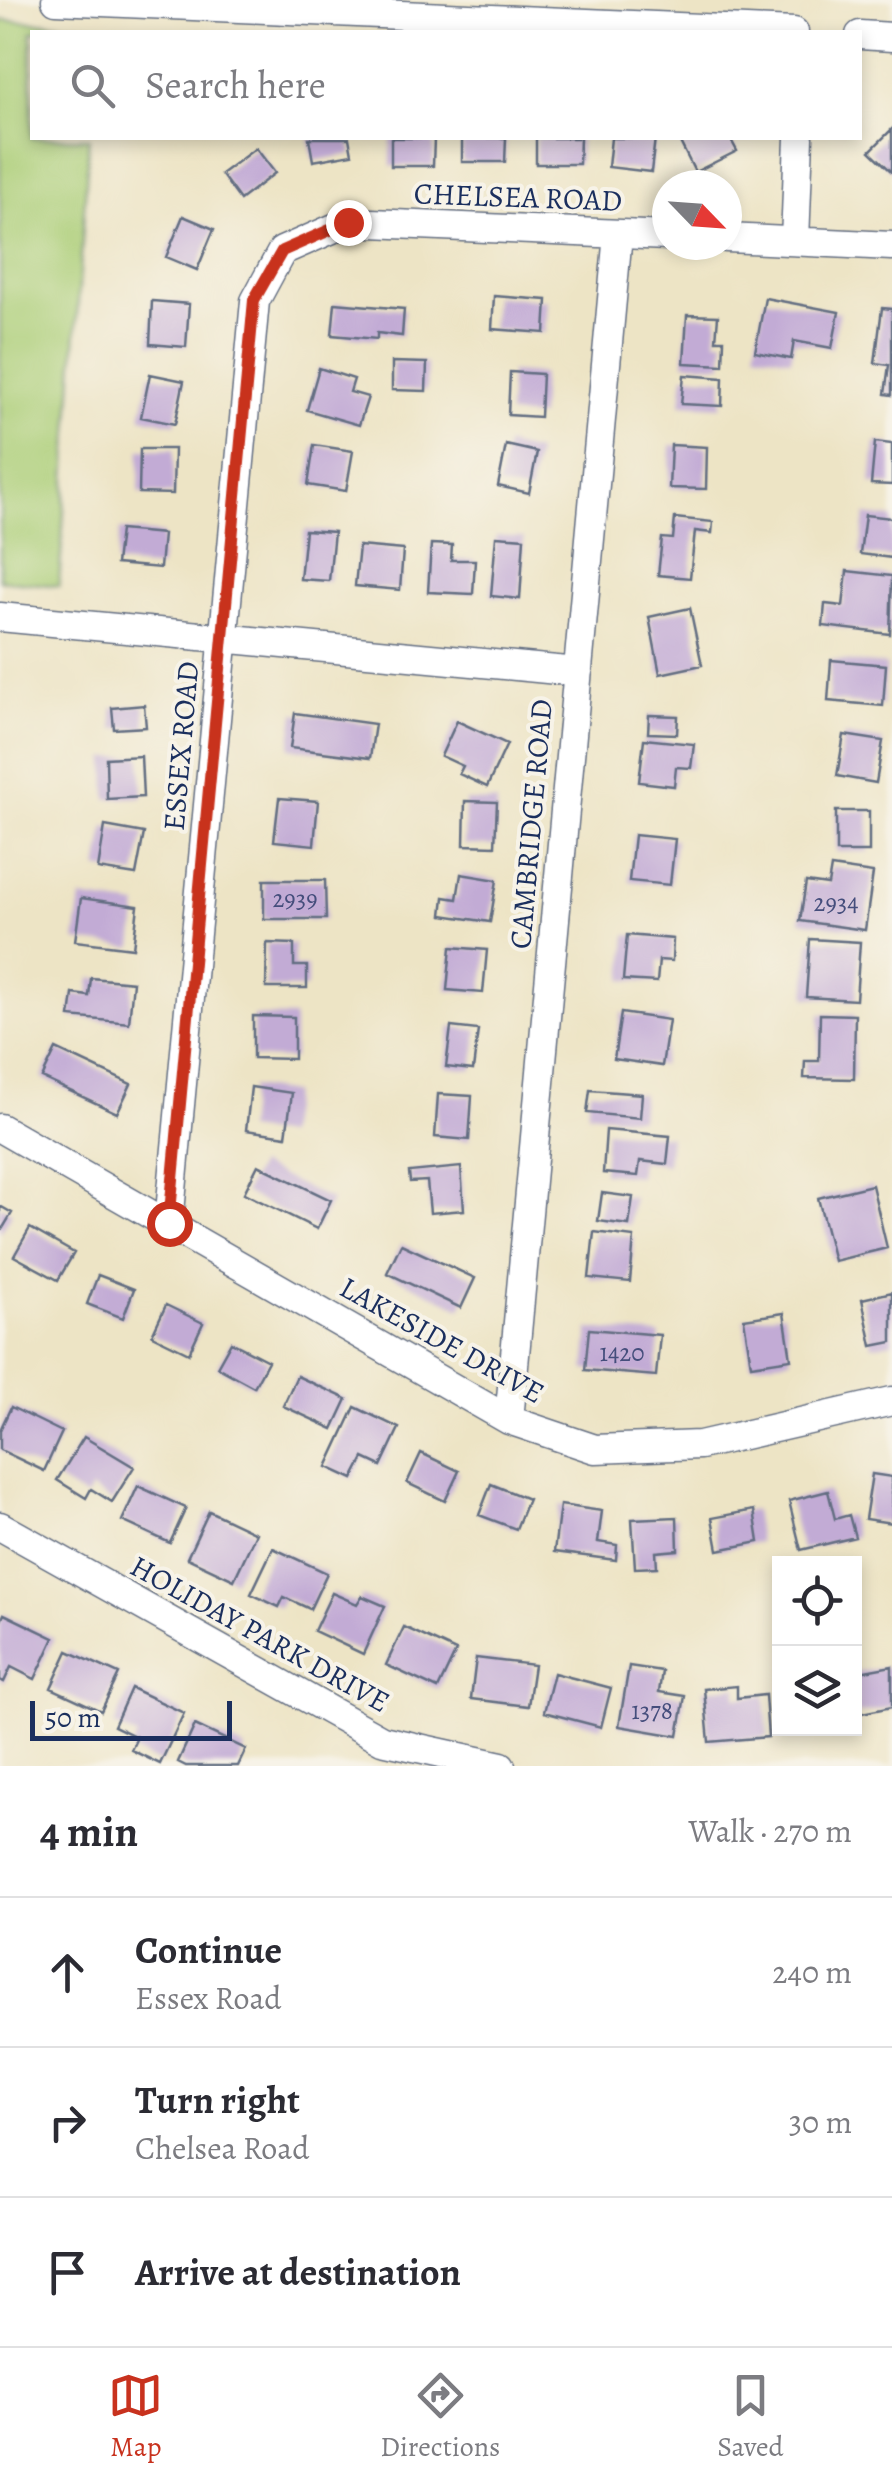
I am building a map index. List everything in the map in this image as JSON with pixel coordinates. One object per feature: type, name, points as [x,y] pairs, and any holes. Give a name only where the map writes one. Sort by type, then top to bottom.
[{"type":"street","points":[[56,0],[519,9],[770,30]]},
{"type":"street","points":[[862,35],[892,37]]},
{"type":"street","points":[[796,241],[799,140]]},
{"type":"street","name":"CHELSEA ROAD","points":[[268,277],[282,251],[348,222],[652,235]]},
{"type":"street","name":"CAMBRIDGE ROAD","points":[[509,1420],[618,234]]},
{"type":"street","points":[[742,239],[892,246]]},
{"type":"street","name":"ESSEX ROAD","points":[[169,1223],[254,300],[268,277]]},
{"type":"street","points":[[0,618],[578,672]]},
{"type":"street","name":"LAKESIDE DRIVE","points":[[0,1128],[509,1420],[595,1449],[700,1446],[892,1401]]},
{"type":"street","name":"HOLIDAY PARK DRIVE","points":[[0,1526],[382,1740],[500,1766]]},
{"type":"green space","points":[[0,20],[96,26],[96,30],[30,30],[30,140],[89,140],[59,586],[0,580]]},
{"type":"building","points":[[892,129],[892,172],[870,151]]},
{"type":"building","points":[[309,140],[349,140],[352,154],[313,161]]},
{"type":"building","points":[[391,140],[434,140],[433,166],[391,166]]},
{"type":"building","points":[[462,140],[506,140],[505,162],[462,162]]},
{"type":"building","points":[[536,140],[580,140],[579,164],[536,164]]},
{"type":"building","points":[[611,140],[655,140],[651,172],[608,167]]},
{"type":"building","points":[[731,140],[737,151],[694,170],[680,142]]},
{"type":"building","points":[[256,148],[275,173],[240,200],[221,174]]},
{"type":"building","points":[[183,216],[214,229],[197,270],[166,257]]},
{"type":"building","points":[[494,296],[547,300],[545,333],[492,329]]},
{"type":"building","points":[[765,298],[839,312],[832,348],[794,341],[791,359],[755,352]]},
{"type":"building","points":[[152,301],[189,304],[186,347],[150,344]]},
{"type":"building","points":[[335,303],[404,309],[402,336],[377,333],[377,339],[332,335]]},
{"type":"building","points":[[882,308],[892,309],[892,395],[885,394],[889,365],[875,363]]},
{"type":"building","points":[[687,315],[718,316],[716,340],[724,340],[723,365],[684,363]]},
{"type":"building","points":[[392,362],[427,363],[426,391],[392,390]]},
{"type":"building","points":[[319,368],[354,379],[350,392],[368,397],[359,425],[307,410]]},
{"type":"building","points":[[510,372],[542,374],[540,417],[508,415]]},
{"type":"building","points":[[150,374],[184,381],[175,424],[141,417]]},
{"type":"building","points":[[684,375],[723,378],[722,406],[681,404]]},
{"type":"building","points":[[875,442],[892,444],[892,485],[871,484]]},
{"type":"building","points":[[314,445],[353,451],[346,491],[308,485]]},
{"type":"building","points":[[506,445],[537,452],[529,493],[498,486]]},
{"type":"building","points":[[671,445],[707,447],[706,489],[669,488]]},
{"type":"building","points":[[140,449],[174,449],[173,494],[139,493]]},
{"type":"building","points":[[865,515],[892,518],[892,558],[860,554]]},
{"type":"building","points":[[675,518],[713,522],[712,533],[695,531],[690,578],[658,575],[662,538],[673,539]]},
{"type":"building","points":[[120,530],[163,534],[160,568],[116,564]]},
{"type":"building","points":[[305,530],[334,532],[329,581],[300,579]]},
{"type":"building","points":[[496,536],[524,538],[520,599],[491,596]]},
{"type":"building","points":[[431,544],[452,545],[451,560],[475,560],[473,594],[428,592]]},
{"type":"building","points":[[359,546],[403,550],[400,590],[355,586]]},
{"type":"building","points":[[847,571],[892,576],[890,634],[823,626],[825,604],[843,606]]},
{"type":"building","points":[[690,608],[702,665],[660,674],[649,617]]},
{"type":"building","points":[[831,660],[886,665],[883,706],[828,701]]},
{"type":"building","points":[[144,705],[146,727],[114,729],[112,708]]},
{"type":"building","points":[[295,713],[375,724],[370,758],[290,748]]},
{"type":"building","points":[[649,715],[678,716],[677,734],[648,733]]},
{"type":"building","points":[[457,721],[507,744],[487,787],[459,774],[463,766],[441,756]]},
{"type":"building","points":[[844,735],[883,741],[876,783],[837,776]]},
{"type":"building","points":[[644,739],[694,744],[691,768],[676,767],[674,786],[639,782]]},
{"type":"building","points":[[141,756],[143,797],[107,799],[106,758]]},
{"type":"building","points":[[279,798],[318,801],[314,845],[274,841]]},
{"type":"building","points":[[465,801],[497,802],[495,846],[464,845]]},
{"type":"building","points":[[836,811],[869,811],[869,852],[836,852]]},
{"type":"building","points":[[105,826],[144,833],[136,875],[98,869]]},
{"type":"building","points":[[634,835],[675,839],[670,885],[629,881]]},
{"type":"building","points":[[831,867],[873,873],[865,930],[800,921],[806,882],[828,885]]},
{"type":"building","points":[[461,874],[497,880],[490,922],[442,915],[444,897],[457,899]]},
{"type":"building","points":[[264,880],[325,880],[326,919],[264,919]]},
{"type":"building","points":[[81,898],[138,906],[133,948],[75,941]]},
{"type":"building","points":[[627,935],[673,939],[672,961],[659,960],[657,982],[623,980]]},
{"type":"building","points":[[810,939],[860,942],[856,1000],[806,997]]},
{"type":"building","points":[[267,943],[294,944],[294,966],[307,966],[307,988],[266,988]]},
{"type":"building","points":[[451,947],[487,950],[483,993],[447,990]]},
{"type":"building","points":[[91,978],[133,982],[129,1023],[70,1017],[73,994],[89,996]]},
{"type":"building","points":[[621,1013],[669,1020],[662,1066],[614,1059]]},
{"type":"building","points":[[820,1014],[855,1015],[854,1079],[804,1078],[805,1061],[819,1061]]},
{"type":"building","points":[[253,1016],[294,1017],[294,1059],[253,1058]]},
{"type":"building","points":[[451,1027],[478,1030],[473,1070],[446,1067]]},
{"type":"building","points":[[56,1049],[131,1084],[117,1113],[42,1078]]},
{"type":"building","points":[[251,1087],[292,1093],[286,1136],[246,1130]]},
{"type":"building","points":[[590,1090],[642,1094],[640,1118],[587,1113]]},
{"type":"building","points":[[438,1094],[472,1096],[469,1140],[435,1137]]},
{"type":"building","points":[[606,1130],[670,1136],[667,1164],[640,1161],[638,1176],[603,1173]]},
{"type":"building","points":[[258,1165],[331,1200],[317,1229],[244,1193]]},
{"type":"building","points":[[461,1167],[464,1210],[430,1213],[427,1181],[410,1182],[409,1172]]},
{"type":"building","points":[[872,1185],[887,1248],[834,1261],[818,1198]]},
{"type":"building","points":[[602,1193],[633,1197],[629,1225],[598,1221]]},
{"type":"building","points":[[0,1206],[12,1213],[0,1233]]},
{"type":"building","points":[[30,1228],[74,1253],[58,1280],[14,1256]]},
{"type":"building","points":[[594,1232],[634,1237],[630,1282],[589,1278]]},
{"type":"building","points":[[401,1244],[475,1278],[461,1308],[387,1273]]},
{"type":"building","points":[[98,1275],[134,1289],[123,1318],[87,1304]]},
{"type":"building","points":[[892,1292],[892,1342],[872,1346],[862,1299]]},
{"type":"building","points":[[166,1305],[203,1323],[189,1353],[152,1335]]},
{"type":"building","points":[[784,1313],[791,1359],[751,1365],[744,1319]]},
{"type":"building","points":[[589,1329],[660,1335],[656,1376],[585,1370]]},
{"type":"building","points":[[231,1342],[268,1361],[254,1387],[217,1367]]},
{"type":"building","points":[[297,1376],[347,1399],[333,1429],[283,1406]]},
{"type":"building","points":[[11,1407],[62,1432],[44,1471],[0,1450],[0,1430]]},
{"type":"building","points":[[355,1407],[399,1428],[381,1466],[364,1458],[353,1479],[327,1467]]},
{"type":"building","points":[[84,1437],[134,1467],[112,1502],[91,1489],[86,1498],[57,1480]]},
{"type":"building","points":[[421,1453],[459,1471],[445,1501],[407,1483]]},
{"type":"building","points":[[872,1474],[892,1477],[892,1523],[865,1519]]},
{"type":"building","points":[[491,1484],[528,1499],[516,1529],[479,1515]]},
{"type":"building","points":[[138,1486],[186,1508],[170,1543],[122,1521]]},
{"type":"building","points":[[828,1491],[835,1519],[849,1515],[855,1537],[801,1550],[789,1501]]},
{"type":"building","points":[[560,1505],[602,1511],[598,1542],[617,1545],[616,1560],[554,1552]]},
{"type":"building","points":[[754,1510],[759,1542],[718,1550],[712,1518]]},
{"type":"building","points":[[209,1511],[256,1533],[234,1580],[187,1558]]},
{"type":"building","points":[[677,1517],[678,1550],[656,1552],[657,1567],[635,1568],[632,1519]]},
{"type":"building","points":[[273,1548],[327,1573],[310,1609],[284,1597],[279,1607],[251,1594]]},
{"type":"building","points":[[332,1593],[357,1604],[362,1596],[385,1606],[363,1654],[314,1631]]},
{"type":"building","points":[[4,1614],[54,1638],[35,1679],[11,1667],[4,1682],[0,1680],[0,1623]]},
{"type":"building","points":[[404,1627],[456,1651],[438,1689],[386,1665]]},
{"type":"building","points":[[68,1651],[119,1674],[101,1711],[51,1688]]},
{"type":"building","points":[[476,1658],[534,1665],[528,1706],[471,1699]]},
{"type":"building","points":[[629,1666],[662,1671],[659,1692],[685,1696],[678,1736],[619,1726]]},
{"type":"building","points":[[892,1666],[892,1707],[862,1713],[862,1672]]},
{"type":"building","points":[[554,1673],[611,1688],[601,1727],[544,1712]]},
{"type":"building","points":[[737,1686],[737,1698],[765,1695],[768,1737],[709,1742],[704,1689]]},
{"type":"building","points":[[131,1688],[184,1713],[160,1764],[131,1750],[137,1737],[114,1726]]},
{"type":"building","points":[[195,1725],[246,1749],[238,1766],[186,1766],[178,1762]]},
{"type":"route","points":[[169,1223],[254,300],[282,251],[348,222]]}]
